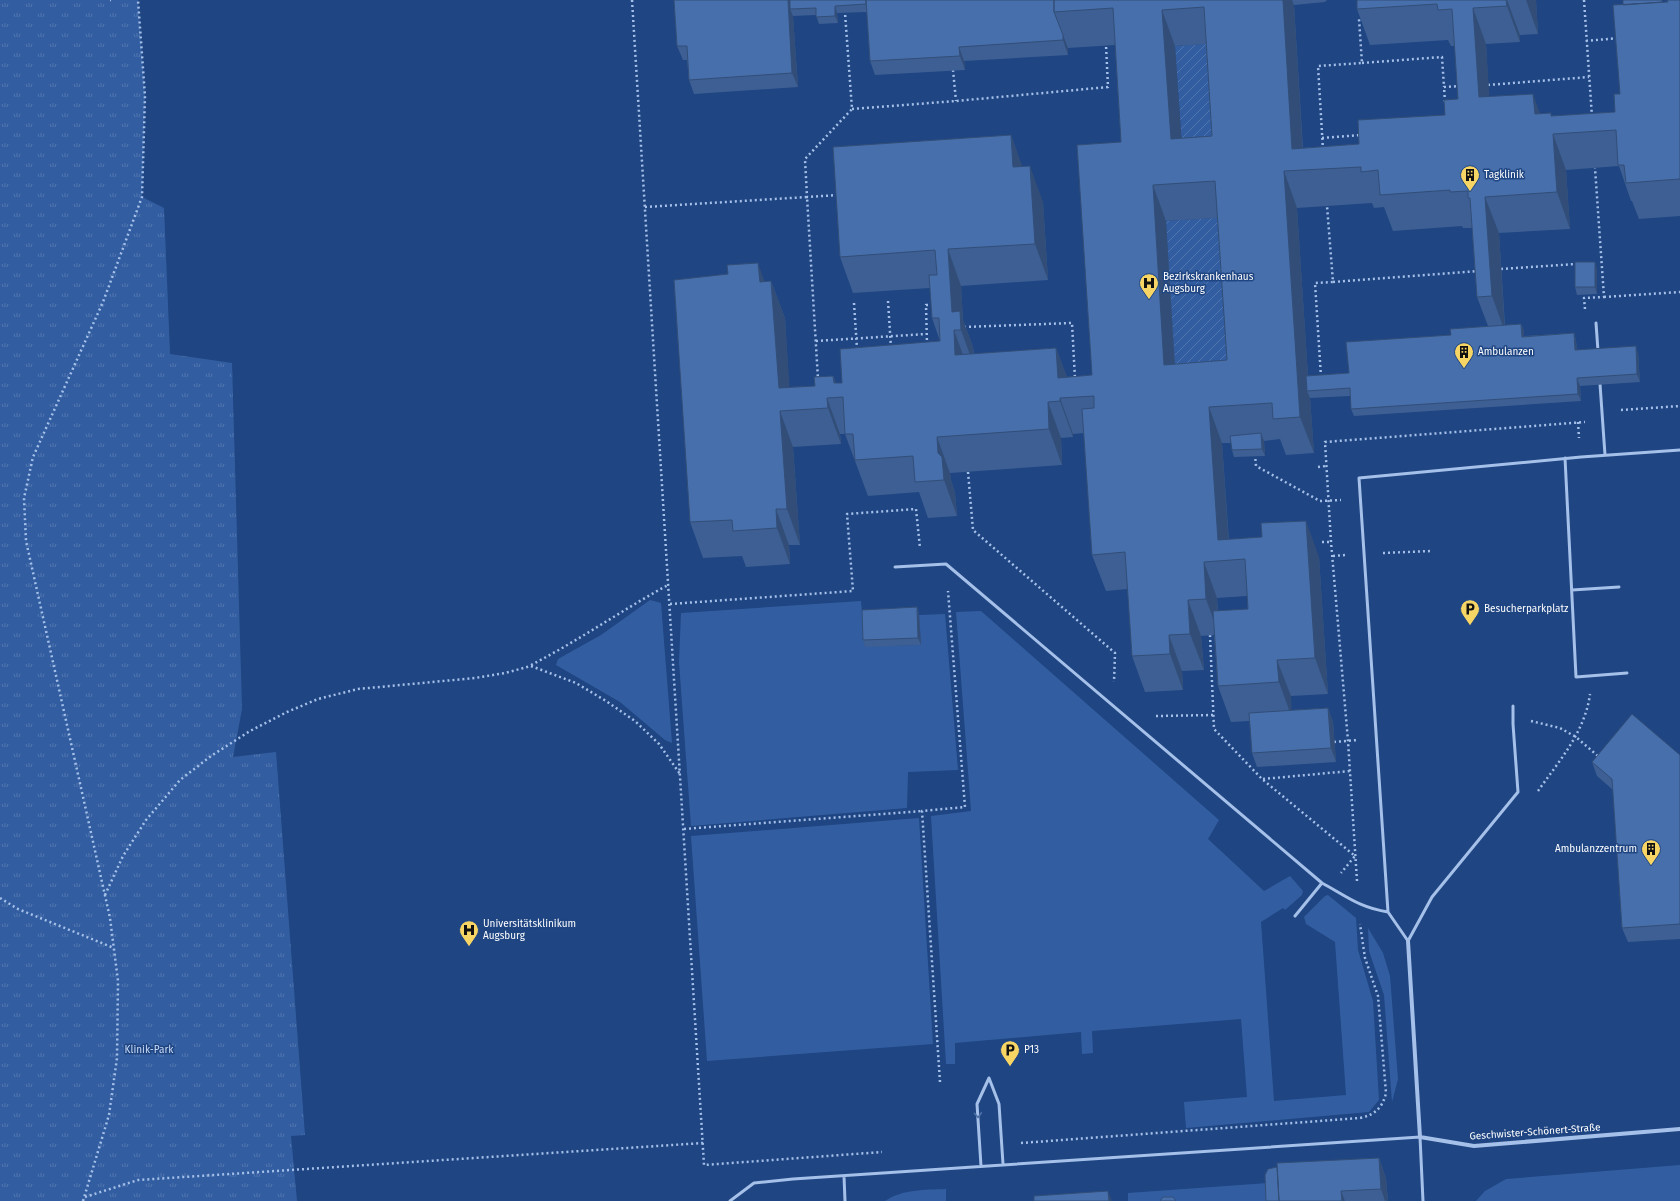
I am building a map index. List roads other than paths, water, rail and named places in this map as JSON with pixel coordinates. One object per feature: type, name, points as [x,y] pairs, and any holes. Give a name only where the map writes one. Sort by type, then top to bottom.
[{"type":"street","points":[[1408,942],[1420,1137]]},
{"type":"street","name":"Geschwister-Schönert-Straße","points":[[1420,1137],[1474,1146],[1680,1129]]},
{"type":"lane","points":[[1596,323],[1598,356]]},
{"type":"lane","points":[[1600,384],[1605,455]]},
{"type":"lane","points":[[1513,706],[1518,792],[1432,897],[1408,942],[1388,912],[1359,478],[1565,458],[1680,450]]},
{"type":"lane","points":[[1565,458],[1576,677],[1627,673]]},
{"type":"lane","points":[[894,567],[946,564],[1322,883],[1370,910],[1388,912]]},
{"type":"lane","points":[[1572,590],[1619,587]]},
{"type":"lane","points":[[1295,916],[1322,883]]},
{"type":"lane","points":[[981,1166],[977,1104],[989,1078],[999,1104],[1003,1164]]},
{"type":"lane","points":[[730,1201],[754,1183],[1003,1164],[1420,1137],[1423,1201]]},
{"type":"lane","points":[[844,1176],[845,1201]]},
{"type":"place","name":"Tagklinik","points":[[1470,192]]},
{"type":"place","name":"Bezirkskrankenhaus Augsburg","points":[[1149,300]]},
{"type":"place","name":"Ambulanzen","points":[[1464,369]]},
{"type":"place","name":"Besucherparkplatz","points":[[1470,626]]},
{"type":"place","name":"Ambulanzzentrum","points":[[1651,866]]},
{"type":"place","name":"Universitätsklinikum Augsburg","points":[[469,947]]},
{"type":"place","name":"P13","points":[[1010,1067]]},
{"type":"park label","name":"Klinik-Park","points":[[149,1050]]}]
